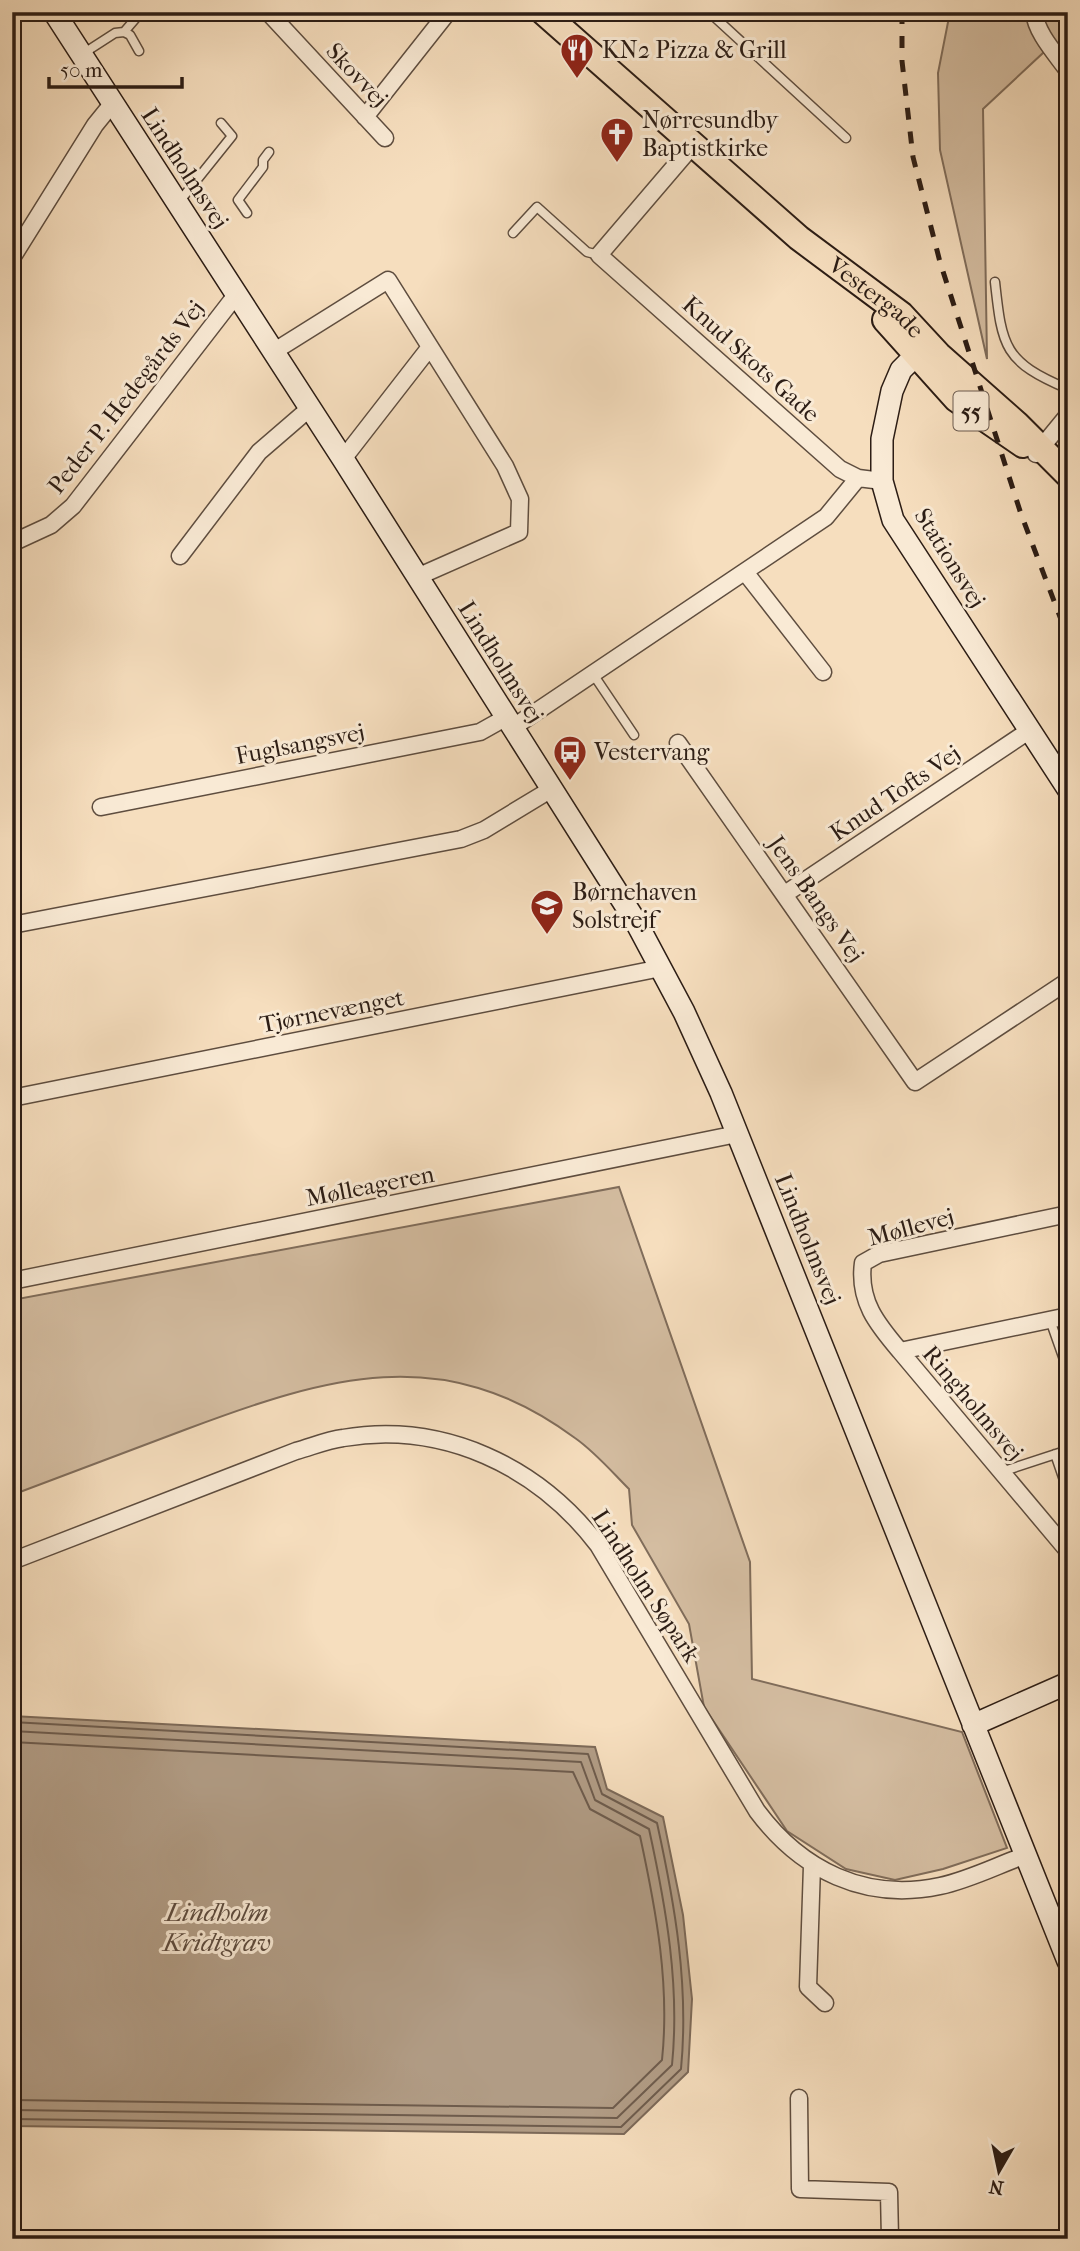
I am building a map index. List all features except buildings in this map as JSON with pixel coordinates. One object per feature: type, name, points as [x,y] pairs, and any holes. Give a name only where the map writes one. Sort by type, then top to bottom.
[{"type":"main road","name":"Vestergade","points":[[543,12],[923,348]]},
{"type":"main road","name":"55","points":[[923,348],[956,399],[1038,451],[1066,474]]},
{"type":"street","name":"Lindholmsvej","points":[[54,12],[343,459],[636,922],[661,968],[689,1024],[737,1134],[1068,1961]]},
{"type":"street","name":"Skovvej","points":[[268,12],[385,138]]},
{"type":"street","points":[[365,117],[449,12]]},
{"type":"street","points":[[1034,12],[1047,42],[1068,71]]},
{"type":"street","points":[[12,258],[95,125],[112,104]]},
{"type":"street","points":[[599,255],[693,145]]},
{"type":"street","name":"Knud Skots Gade","points":[[599,255],[840,469],[858,478],[881,481]]},
{"type":"street","points":[[273,352],[388,280],[505,466],[520,499],[519,532],[418,578]]},
{"type":"street","name":"Peder P. Hedegårds Vej","points":[[12,543],[51,525],[73,506],[236,295]]},
{"type":"street","points":[[343,459],[430,347]]},
{"type":"street","name":"Stationsvej","points":[[923,348],[901,370],[892,391],[881,449],[881,481],[893,520],[1068,789]]},
{"type":"street","points":[[180,556],[258,452],[310,408]]},
{"type":"street","points":[[1038,451],[1068,415]]},
{"type":"street","name":"Fuglsangsvej","points":[[101,807],[480,732],[508,723],[593,674],[826,517],[858,478]]},
{"type":"street","points":[[745,572],[823,672]]},
{"type":"street","name":"Knud Tofts Vej","points":[[785,894],[1030,730]]},
{"type":"street","name":"Jens Bangs Vej","points":[[678,743],[915,1082],[1068,981]]},
{"type":"street","points":[[12,925],[461,839],[484,830],[550,790]]},
{"type":"street","name":"Tjørnevænget","points":[[12,1098],[661,968]]},
{"type":"street","name":"Mølleageren","points":[[12,1281],[737,1134]]},
{"type":"street","name":"Møllevej","points":[[900,1351],[876,1322],[864,1300],[860,1282],[863,1263],[879,1254],[1068,1214]]},
{"type":"street","name":"Ringholmsvej","points":[[1068,1316],[900,1351],[1068,1550]]},
{"type":"street","name":"Lindholm Søpark","points":[[12,1561],[296,1451],[342,1438],[421,1436],[471,1448],[536,1482],[584,1527],[611,1566],[757,1811],[774,1833],[812,1866],[865,1887],[915,1890],[942,1886],[1027,1855]]},
{"type":"street","points":[[973,1725],[1068,1683]]},
{"type":"street","points":[[812,1866],[808,1987],[825,2003]]},
{"type":"street","points":[[799,2098],[800,2189],[890,2192],[890,2239]]},
{"type":"lane","points":[[709,12],[846,138]]},
{"type":"lane","points":[[124,32],[136,18]]},
{"type":"lane","points":[[81,55],[115,33],[124,32],[130,35],[139,51]]},
{"type":"lane","points":[[177,204],[232,136],[220,123]]},
{"type":"lane","points":[[247,213],[238,200],[263,167],[263,160],[269,152]]},
{"type":"lane","points":[[513,233],[537,207],[587,253],[599,255]]},
{"type":"lane","points":[[995,282],[1001,334],[1008,349],[1039,377],[1068,389]]},
{"type":"lane","points":[[593,674],[634,735]]},
{"type":"lane","points":[[1050,1320],[1068,1371]]},
{"type":"lane","points":[[1001,1472],[1068,1450]]},
{"type":"lane","points":[[1055,1454],[1068,1492]]},
{"type":"shaded area","points":[[950,12],[1068,12],[1068,39],[1062,47],[1043,53],[983,109],[987,359],[940,150],[938,73]]},
{"type":"shaded area","points":[[619,1187],[750,1562],[752,1679],[962,1732],[1007,1848],[943,1869],[895,1880],[846,1869],[787,1831],[704,1707],[689,1624],[632,1525],[629,1489],[575,1438],[526,1407],[478,1388],[431,1378],[384,1377],[336,1383],[238,1410],[12,1495],[12,1300]]},
{"type":"water","name":"Lindholm Kridtgrav","points":[[12,1716],[595,1747],[607,1789],[663,1817],[683,1915],[692,1999],[688,2072],[624,2134],[12,2126]]},
{"type":"railway","points":[[902,12],[902,61],[913,157],[940,262],[1021,514],[1068,638]]},
{"type":"place","name":"KN2 Pizza & Grill","points":[[577,80]]},
{"type":"place","name":"Nørresundby Baptistkirke","points":[[617,164]]},
{"type":"place","name":"Vestervang","points":[[570,782]]},
{"type":"place","name":"Børnehaven Solstrejf","points":[[547,936]]}]
